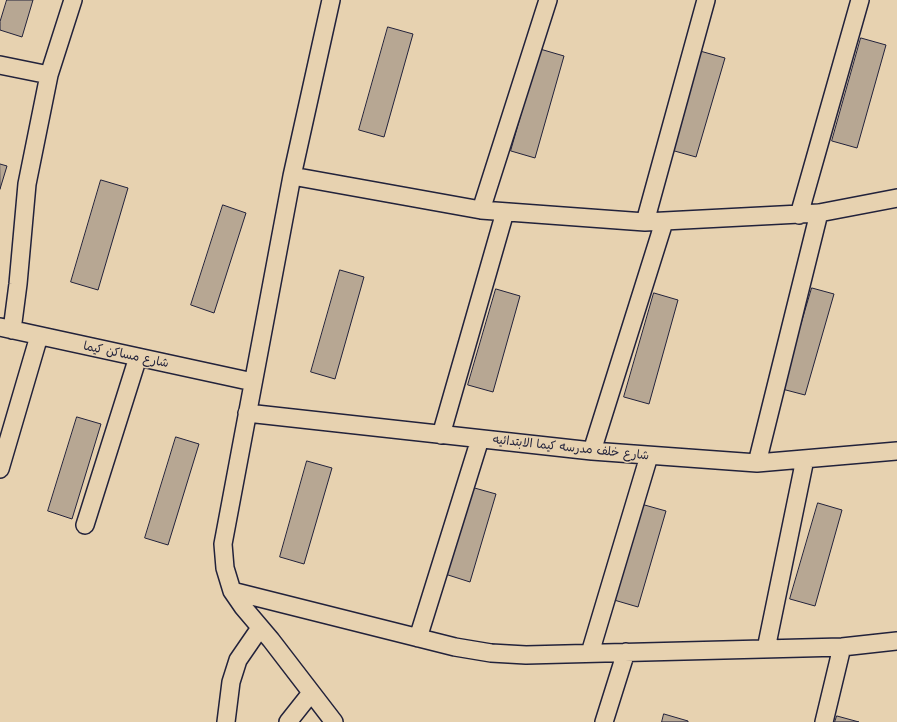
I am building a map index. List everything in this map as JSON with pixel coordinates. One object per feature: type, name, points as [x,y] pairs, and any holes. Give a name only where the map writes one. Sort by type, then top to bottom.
[{"type":"street","points":[[6,328],[18,284],[27,184],[49,75],[73,0]]},
{"type":"street","points":[[331,0],[292,176],[247,413],[224,544],[224,568],[232,591],[243,608],[334,722]]},
{"type":"street","points":[[480,210],[548,0]]},
{"type":"street","points":[[645,222],[706,0]]},
{"type":"street","points":[[799,215],[860,0]]},
{"type":"street","points":[[0,65],[49,75]]},
{"type":"street","points":[[292,176],[480,210],[645,222],[799,215],[819,213],[897,198]]},
{"type":"street","points":[[441,435],[505,212]]},
{"type":"street","points":[[757,463],[819,213]]},
{"type":"street","points":[[592,451],[664,222]]},
{"type":"street","name":"شارع مساكن كيما","points":[[6,328],[253,382]]},
{"type":"street","points":[[0,469],[39,336]]},
{"type":"street","points":[[85,525],[138,357]]},
{"type":"street","name":"شارع خلف مدرسه كيما الابتدائيه","points":[[247,413],[592,451],[757,463],[897,451]]},
{"type":"street","points":[[418,638],[480,439]]},
{"type":"street","points":[[590,653],[649,456]]},
{"type":"street","points":[[766,648],[805,459]]},
{"type":"street","points":[[232,591],[455,647],[491,653],[526,655],[842,647],[897,641]]},
{"type":"street","points":[[226,722],[231,682],[238,660],[260,628]]},
{"type":"street","points":[[824,722],[842,647]]},
{"type":"street","points":[[604,722],[626,652]]},
{"type":"street","points":[[288,722],[311,693]]},
{"type":"building","points":[[7,0],[33,0],[22,37],[0,30],[0,22]]},
{"type":"building","points":[[388,27],[413,34],[384,137],[359,130]]},
{"type":"building","points":[[861,38],[886,45],[857,148],[832,141]]},
{"type":"building","points":[[540,49],[564,56],[535,158],[511,151]]},
{"type":"building","points":[[700,51],[725,58],[696,157],[671,150]]},
{"type":"building","points":[[0,164],[7,166],[0,189]]},
{"type":"building","points":[[101,180],[128,188],[98,290],[71,282]]},
{"type":"building","points":[[223,205],[246,213],[214,313],[191,305]]},
{"type":"building","points":[[340,270],[364,277],[335,379],[311,372]]},
{"type":"building","points":[[812,288],[834,294],[805,395],[782,389]]},
{"type":"building","points":[[496,289],[520,296],[493,392],[468,385]]},
{"type":"building","points":[[654,293],[678,300],[649,404],[624,397]]},
{"type":"building","points":[[77,417],[101,424],[72,519],[48,511]]},
{"type":"building","points":[[176,437],[199,444],[168,545],[145,538]]},
{"type":"building","points":[[307,461],[332,468],[304,564],[280,557]]},
{"type":"building","points":[[471,487],[496,494],[470,582],[445,574]]},
{"type":"building","points":[[818,503],[842,510],[815,606],[790,599]]},
{"type":"building","points":[[641,504],[666,511],[638,607],[614,600]]},
{"type":"building","points":[[664,714],[688,721],[688,722],[662,722]]},
{"type":"building","points":[[837,716],[859,722],[835,722]]}]
